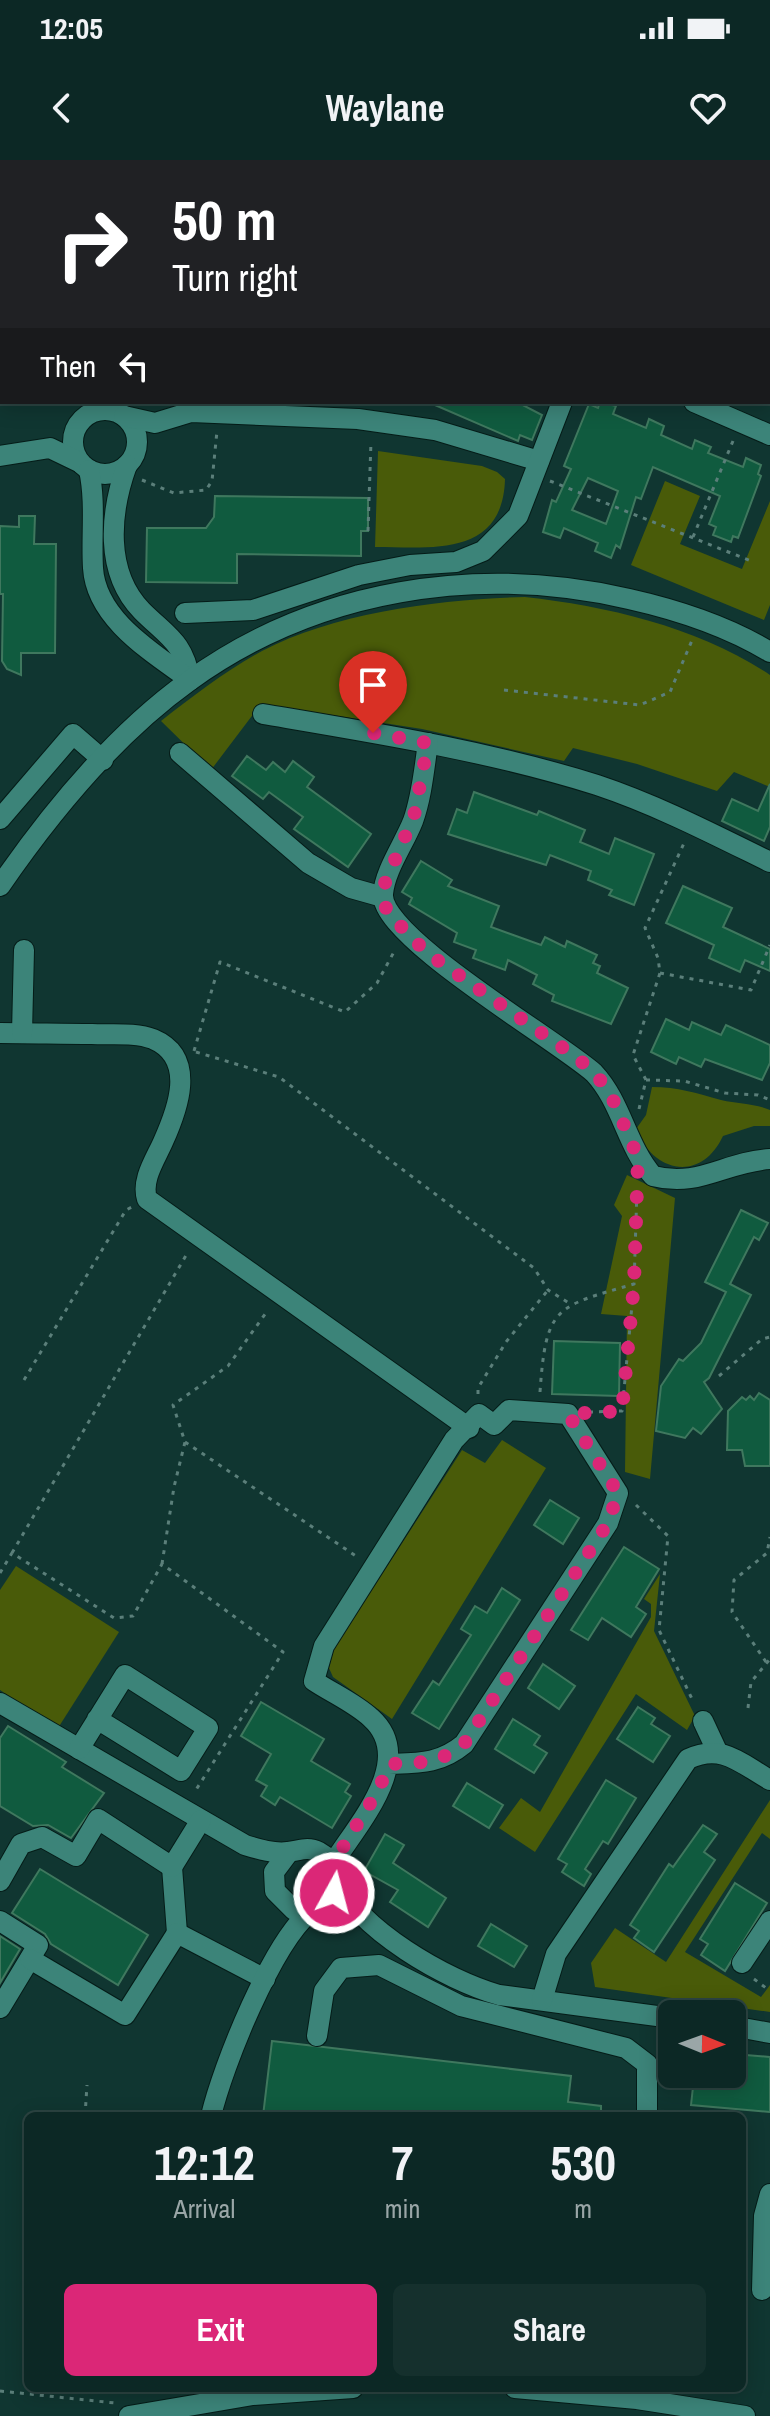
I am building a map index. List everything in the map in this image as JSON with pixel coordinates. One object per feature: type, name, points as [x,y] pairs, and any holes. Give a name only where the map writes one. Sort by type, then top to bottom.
[{"type":"street","points":[[185,613],[253,610],[386,568],[470,558],[497,542],[509,529],[561,404]]},
{"type":"street","points":[[699,404],[770,435]]},
{"type":"street","points":[[36,448],[77,425],[93,412],[114,411],[143,422],[191,412],[290,409],[435,430],[537,468]]},
{"type":"street","points":[[124,416],[136,434],[114,506],[116,562],[121,582],[140,610],[180,647],[187,658],[190,680]]},
{"type":"street","points":[[0,456],[50,448],[84,466],[108,474],[129,463],[168,418]]},
{"type":"street","points":[[77,425],[72,446],[84,466],[94,501],[93,574],[100,599],[134,637],[190,680]]},
{"type":"street","points":[[0,886],[48,823],[103,760],[190,680],[244,646],[289,625],[352,602],[429,586],[498,582],[556,585],[644,602],[700,619],[770,652]]},
{"type":"street","points":[[263,714],[428,743],[598,786],[693,824],[770,862]]},
{"type":"street","points":[[0,819],[73,734],[103,760]]},
{"type":"street","points":[[428,743],[414,816],[385,883],[383,897],[386,911],[427,953],[594,1073],[606,1086],[638,1158],[653,1176],[690,1181],[734,1163],[770,1159]]},
{"type":"street","points":[[180,753],[308,863],[351,888],[383,897]]},
{"type":"street","points":[[22,1033],[24,950]]},
{"type":"street","points":[[0,1033],[134,1035],[153,1039],[175,1059],[180,1075],[180,1093],[176,1113],[146,1179],[147,1199],[280,1293],[474,1421],[494,1425],[509,1410],[568,1414],[614,1483],[617,1501],[608,1523],[473,1734],[441,1760],[416,1765],[389,1764]]},
{"type":"street","points":[[212,2112],[220,2083],[269,1970],[286,1937],[334,1893],[334,1872],[379,1789],[389,1764],[389,1750],[379,1727],[370,1717],[314,1681],[324,1646],[454,1440],[474,1421]]},
{"type":"street","points":[[79,1749],[97,1719],[125,1675],[208,1728],[181,1771],[97,1719]]},
{"type":"street","points":[[0,1703],[233,1839],[258,1849],[289,1852],[313,1850],[334,1872],[344,1896],[365,1919]]},
{"type":"street","points":[[703,1721],[717,1751]]},
{"type":"street","points":[[542,2000],[556,1954],[688,1759],[704,1751],[717,1751],[770,1780]]},
{"type":"street","points":[[30,1959],[125,2015],[177,1933],[172,1867],[192,1815]]},
{"type":"street","points":[[0,1881],[21,1844],[42,1837],[76,1856],[98,1819],[172,1867]]},
{"type":"street","points":[[233,1839],[286,1906],[342,1911],[365,1919],[473,1988],[658,2016]]},
{"type":"street","points":[[269,1970],[278,1923],[274,1888],[278,1864],[289,1852]]},
{"type":"street","points":[[0,1921],[38,1945],[0,2008]]},
{"type":"street","points":[[742,1963],[770,1921]]},
{"type":"street","points":[[177,1933],[269,1970]]},
{"type":"street","points":[[317,2036],[324,1991],[341,1968],[379,1965],[461,2006],[626,2048],[647,2064],[647,2112]]},
{"type":"street","points":[[746,2028],[766,2030]]},
{"type":"street","points":[[746,2298],[766,2290],[764,2216],[770,2194]]},
{"type":"street","points":[[122,2410],[161,2413],[253,2395],[296,2392]]},
{"type":"street","points":[[605,2392],[640,2394],[745,2416]]},
{"type":"path","points":[[129,463],[174,493],[206,490],[212,481],[219,413]]},
{"type":"path","points":[[368,531],[372,421]]},
{"type":"path","points":[[693,538],[741,422]]},
{"type":"path","points":[[537,468],[751,561]]},
{"type":"path","points":[[504,690],[640,705],[657,700],[670,692],[679,676],[700,619]]},
{"type":"path","points":[[625,1132],[637,1116],[646,1080],[633,1055],[660,973],[658,958],[645,928],[693,824]]},
{"type":"path","points":[[405,932],[377,983],[345,1012],[220,962],[194,1052],[279,1077],[534,1268],[548,1290],[569,1303]]},
{"type":"path","points":[[660,973],[751,990],[770,945]]},
{"type":"path","points":[[646,1080],[684,1081],[725,1093],[758,1095],[770,1100]]},
{"type":"path","points":[[568,1414],[622,1411],[634,1284],[638,1158]]},
{"type":"path","points":[[24,1380],[126,1210],[147,1199]]},
{"type":"path","points":[[0,1573],[198,1234]]},
{"type":"path","points":[[539,1412],[544,1339],[569,1303],[634,1284]]},
{"type":"path","points":[[474,1421],[478,1388],[506,1342],[548,1290]]},
{"type":"path","points":[[12,1553],[114,1618],[133,1616],[162,1564],[174,1487],[185,1442],[173,1405],[228,1366],[280,1293]]},
{"type":"path","points":[[719,1376],[762,1339],[770,1337]]},
{"type":"path","points":[[185,1442],[374,1568]]},
{"type":"path","points":[[614,1483],[668,1536],[659,1630],[703,1721]]},
{"type":"path","points":[[748,1708],[751,1682],[768,1660],[732,1612],[734,1580],[768,1555],[770,1537]]},
{"type":"path","points":[[162,1564],[283,1652],[192,1815]]},
{"type":"path","points":[[85,2112],[87,2085]]},
{"type":"path","points":[[0,2391],[122,2410]]},
{"type":"green space","points":[[378,451],[482,466],[497,472],[505,479],[501,505],[492,523],[460,543],[375,547]]},
{"type":"green space","points":[[665,481],[700,496],[680,544],[742,569],[770,501],[770,605],[764,620],[631,565]]},
{"type":"green space","points":[[525,597],[621,613],[684,632],[714,644],[770,675],[770,787],[734,772],[717,791],[637,764],[573,748],[564,761],[422,729],[261,704],[211,770],[161,721],[249,658],[323,626],[390,610]]},
{"type":"green space","points":[[652,1087],[679,1089],[764,1108],[770,1110],[770,1126],[754,1126],[723,1136],[703,1161],[690,1166],[678,1167],[665,1163],[644,1144],[636,1129],[646,1115]]},
{"type":"green space","points":[[627,1175],[675,1198],[650,1479],[625,1472],[627,1316],[601,1314],[622,1216],[614,1205]]},
{"type":"green space","points":[[502,1440],[546,1468],[392,1719],[333,1677],[329,1668],[334,1649],[462,1450],[485,1463]]},
{"type":"green space","points":[[16,1566],[119,1632],[58,1728],[0,1690],[0,1590]]},
{"type":"green space","points":[[660,1574],[654,1631],[695,1716],[687,1730],[636,1694],[535,1852],[499,1828],[521,1798],[540,1812],[651,1617],[651,1604],[644,1599]]},
{"type":"green space","points":[[770,1800],[770,1839],[762,1833],[685,1952],[761,1997],[770,1985],[770,2012],[746,2009],[746,2000],[686,2000],[595,1987],[591,1963],[615,1928],[666,1962]]},
{"type":"building","points":[[433,404],[521,404],[542,415],[532,440],[520,435],[518,441]]},
{"type":"building","points":[[589,404],[598,408],[599,404],[616,406],[613,414],[646,428],[649,419],[664,426],[661,435],[692,449],[695,440],[711,447],[708,453],[743,467],[746,458],[761,465],[758,474],[761,476],[738,538],[733,536],[731,542],[713,535],[716,527],[709,524],[720,496],[653,467],[641,499],[636,497],[620,548],[616,545],[611,558],[595,551],[598,543],[564,528],[560,538],[543,532],[552,500],[556,502],[571,469],[564,466]],"holes":[[[588,478],[618,491],[606,524],[572,510]]]},
{"type":"building","points":[[215,496],[368,498],[368,531],[361,531],[361,556],[237,554],[237,583],[146,582],[147,528],[206,528],[214,517]]},
{"type":"building","points":[[19,516],[35,516],[34,544],[56,544],[55,653],[21,653],[21,675],[7,669],[2,661],[3,594],[0,594],[0,526],[19,527]]},
{"type":"building","points":[[247,756],[266,770],[273,762],[285,772],[293,761],[314,777],[307,787],[371,834],[348,867],[294,829],[303,817],[269,792],[263,799],[232,776]]},
{"type":"building","points":[[770,784],[770,827],[764,841],[722,821],[732,799],[758,811]]},
{"type":"building","points":[[474,792],[537,815],[539,811],[585,830],[580,842],[609,854],[615,838],[654,854],[634,905],[609,895],[612,890],[588,880],[591,871],[550,855],[546,865],[448,834],[457,809],[467,813]]},
{"type":"building","points":[[421,861],[452,880],[448,886],[499,906],[491,927],[541,945],[545,937],[565,947],[567,941],[597,955],[593,963],[600,966],[597,973],[628,988],[611,1024],[552,1001],[554,995],[533,984],[537,975],[508,960],[505,970],[473,958],[476,950],[454,942],[457,933],[409,904],[412,898],[402,892]]},
{"type":"building","points":[[683,886],[732,908],[723,927],[770,949],[770,971],[745,960],[740,972],[709,958],[714,945],[666,923]]},
{"type":"building","points":[[666,1019],[689,1030],[692,1022],[721,1035],[726,1025],[770,1045],[770,1063],[762,1080],[705,1059],[701,1067],[679,1057],[676,1064],[651,1052]]},
{"type":"building","points":[[741,1210],[768,1223],[759,1240],[754,1237],[730,1284],[751,1295],[709,1378],[704,1382],[722,1409],[701,1434],[693,1428],[685,1438],[656,1431],[661,1386],[679,1359],[683,1361],[701,1343],[726,1292],[705,1282]]},
{"type":"building","points":[[554,1341],[620,1343],[619,1396],[552,1394]]},
{"type":"building","points":[[759,1393],[770,1400],[770,1466],[745,1466],[742,1450],[727,1450],[728,1411],[742,1397],[746,1400],[750,1396],[754,1400]]},
{"type":"building","points":[[550,1500],[579,1518],[563,1544],[534,1525]]},
{"type":"building","points":[[624,1547],[659,1569],[636,1607],[646,1614],[631,1637],[602,1618],[588,1640],[571,1630]]},
{"type":"building","points":[[502,1588],[520,1600],[439,1729],[412,1713],[433,1681],[439,1685],[471,1635],[461,1629],[475,1606],[487,1613]]},
{"type":"building","points":[[543,1664],[575,1686],[559,1709],[528,1688]]},
{"type":"building","points":[[261,1702],[324,1739],[311,1761],[350,1784],[345,1792],[351,1796],[332,1828],[280,1797],[275,1805],[261,1796],[267,1786],[256,1780],[271,1754],[241,1736]]},
{"type":"building","points":[[638,1707],[655,1718],[651,1724],[670,1736],[653,1762],[617,1739]]},
{"type":"building","points":[[513,1719],[540,1736],[534,1745],[547,1753],[534,1773],[495,1749]]},
{"type":"building","points":[[8,1726],[66,1762],[62,1767],[104,1793],[71,1838],[48,1825],[33,1826],[0,1806],[0,1738]]},
{"type":"building","points":[[606,1780],[636,1798],[608,1844],[603,1841],[585,1869],[591,1874],[584,1886],[562,1872],[567,1864],[558,1859]]},
{"type":"building","points":[[467,1783],[503,1805],[489,1828],[453,1806]]},
{"type":"building","points":[[703,1825],[717,1834],[704,1852],[715,1860],[654,1952],[634,1938],[639,1931],[630,1925],[669,1864],[673,1867]]},
{"type":"building","points":[[385,1834],[404,1845],[393,1863],[446,1898],[428,1927],[390,1902],[398,1890],[364,1871]]},
{"type":"building","points":[[40,1869],[148,1935],[118,1985],[51,1944],[45,1934],[12,1913]]},
{"type":"building","points":[[735,1883],[767,1903],[725,1971],[701,1955],[708,1944],[700,1939]]},
{"type":"building","points":[[491,1924],[527,1946],[514,1967],[478,1946]]},
{"type":"building","points":[[0,1936],[20,1949],[0,1983]]},
{"type":"building","points":[[272,2041],[571,2076],[568,2102],[601,2106],[601,2112],[263,2112]]},
{"type":"building","points":[[746,2055],[770,2057],[770,2112],[691,2105],[693,2088],[746,2088]]},
{"type":"route","points":[[334,1893],[336,1879],[332,1865],[379,1789],[389,1764],[426,1764],[441,1760],[464,1744],[608,1523],[618,1493],[568,1414],[622,1411],[634,1284],[638,1158],[606,1086],[561,1045],[427,953],[394,923],[386,911],[383,897],[385,883],[414,816],[428,743],[373,733]]}]
